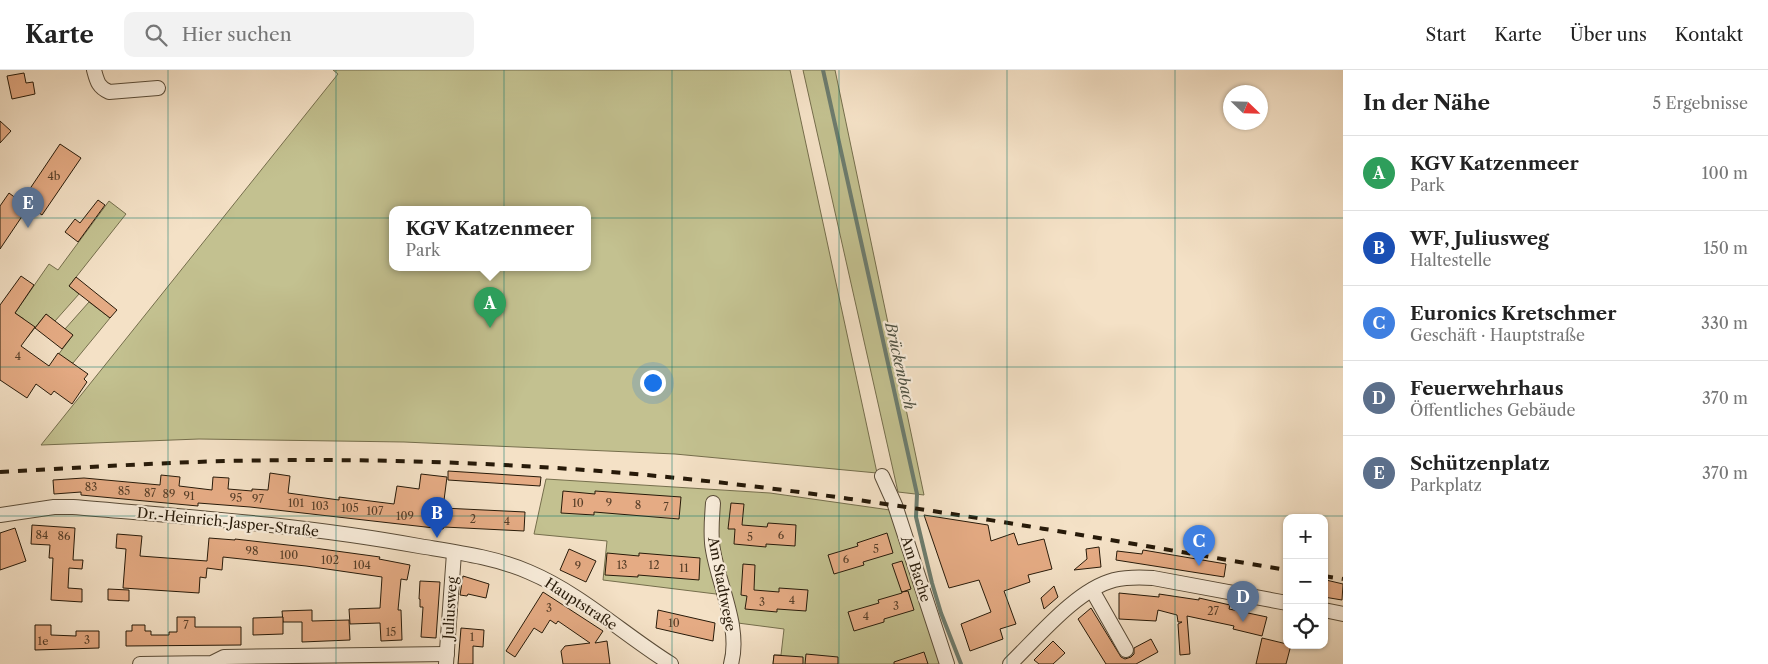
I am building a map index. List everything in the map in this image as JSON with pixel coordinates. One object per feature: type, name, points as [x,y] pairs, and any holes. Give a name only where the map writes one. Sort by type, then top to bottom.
[{"type":"street","points":[[94,70],[97,84],[109,92],[158,88]]},
{"type":"street","name":"Am Bache","points":[[882,476],[894,505],[947,664]]},
{"type":"street","name":"Am Stadtwege","points":[[713,504],[711,524],[713,550],[734,643],[731,664]]},
{"type":"street","name":"Dr.-Heinrich-Jasper-Straße","points":[[0,514],[54,507],[73,507],[251,523],[352,535],[454,553]]},
{"type":"street","name":"Juliusweg","points":[[446,659],[454,553]]},
{"type":"street","name":"Hauptstraße","points":[[454,553],[513,566],[545,579],[576,598],[671,664]]},
{"type":"street","points":[[1010,664],[1066,610],[1092,590],[1126,578],[1153,578],[1283,602]]},
{"type":"street","points":[[1092,590],[1126,650]]},
{"type":"street","points":[[1328,611],[1343,614]]},
{"type":"street","points":[[140,664],[212,662],[224,657],[446,659]]},
{"type":"shaded area","points":[[333,70],[790,70],[877,473],[675,454],[404,442],[199,439],[41,445],[338,74]]},
{"type":"shaded area","points":[[803,70],[835,70],[924,495],[898,492]]},
{"type":"shaded area","points":[[109,201],[126,214],[69,286],[79,294],[55,321],[46,314],[26,339],[15,331],[24,319],[15,313],[49,264],[58,270]]},
{"type":"shaded area","points":[[89,302],[110,318],[73,363],[55,359],[73,335],[65,329]]},
{"type":"shaded area","points":[[546,479],[770,493],[897,511],[941,664],[773,664],[774,655],[781,655],[784,629],[730,622],[724,595],[603,580],[607,541],[534,534]]},
{"type":"building","points":[[24,73],[26,83],[33,82],[35,94],[12,99],[7,76]]},
{"type":"building","points":[[0,121],[11,131],[0,143]]},
{"type":"building","points":[[60,144],[81,158],[42,215],[29,206],[0,249],[0,206],[9,193],[21,202]]},
{"type":"building","points":[[98,200],[105,205],[78,242],[65,232],[75,219],[80,223]]},
{"type":"building","points":[[21,276],[34,285],[15,313],[35,327],[21,346],[49,366],[58,353],[88,374],[84,379],[87,382],[72,404],[54,391],[51,395],[36,384],[27,398],[0,380],[0,305]]},
{"type":"building","points":[[76,277],[117,310],[110,318],[69,286]]},
{"type":"building","points":[[46,314],[73,335],[62,349],[35,328]]},
{"type":"building","points":[[448,471],[541,477],[540,486],[448,480]]},
{"type":"building","points":[[270,473],[290,476],[288,493],[339,500],[339,497],[394,504],[397,486],[419,489],[421,474],[447,477],[443,508],[525,512],[524,531],[444,527],[443,529],[250,507],[198,503],[198,506],[81,495],[81,492],[54,494],[53,480],[84,478],[160,485],[161,475],[180,477],[179,486],[212,490],[213,477],[229,478],[228,489],[252,491],[252,489],[268,490]]},
{"type":"building","points":[[563,491],[595,494],[595,491],[681,497],[679,519],[594,512],[594,515],[561,513]]},
{"type":"building","points":[[731,503],[744,504],[742,525],[767,527],[768,523],[796,525],[795,546],[766,544],[766,547],[734,544],[735,529],[728,529]]},
{"type":"building","points":[[924,515],[988,525],[991,541],[1014,533],[1018,545],[1044,539],[1052,569],[1028,575],[1030,582],[1004,591],[1016,624],[1000,629],[1003,639],[970,651],[961,624],[991,612],[979,580],[949,588]]},
{"type":"building","points":[[32,525],[75,528],[73,560],[83,560],[82,569],[69,568],[68,588],[82,589],[82,602],[51,600],[53,558],[49,558],[50,545],[31,544]]},
{"type":"building","points":[[15,528],[26,561],[0,570],[0,533]]},
{"type":"building","points":[[887,533],[893,553],[863,562],[864,565],[834,574],[828,555],[858,546],[857,543]]},
{"type":"building","points":[[117,534],[142,536],[140,556],[207,561],[209,538],[314,548],[380,557],[379,559],[410,565],[407,580],[401,579],[398,610],[401,610],[402,640],[381,641],[380,623],[350,624],[349,609],[380,608],[382,577],[223,557],[222,570],[207,568],[206,578],[200,577],[199,593],[123,588],[126,549],[116,548]]},
{"type":"building","points":[[1099,547],[1101,567],[1074,570],[1087,559],[1086,549]]},
{"type":"building","points":[[569,549],[596,561],[586,582],[560,570]]},
{"type":"building","points":[[1143,550],[1226,564],[1224,577],[1116,560],[1117,551],[1142,554]]},
{"type":"building","points":[[607,553],[639,556],[639,553],[700,558],[699,580],[638,575],[638,577],[605,575]]},
{"type":"building","points":[[902,561],[911,589],[902,592],[908,591],[914,610],[854,631],[848,612],[879,603],[878,600],[902,593],[892,564]]},
{"type":"building","points":[[743,564],[755,565],[754,590],[779,592],[779,588],[808,590],[806,611],[777,609],[777,612],[745,609],[747,596],[741,595]]},
{"type":"building","points":[[463,576],[489,584],[486,598],[468,594],[467,596],[460,595]]},
{"type":"building","points":[[1328,580],[1343,584],[1342,600],[1328,598]]},
{"type":"building","points":[[420,581],[440,582],[436,638],[421,637],[423,607],[420,607],[419,599]]},
{"type":"building","points":[[1054,586],[1058,597],[1044,609],[1041,598]]},
{"type":"building","points":[[108,589],[129,590],[129,601],[108,600]]},
{"type":"building","points":[[543,592],[603,631],[595,643],[607,641],[610,664],[563,664],[561,651],[565,646],[590,643],[558,621],[556,624],[550,620],[542,633],[534,628],[515,657],[506,651]]},
{"type":"building","points":[[1119,593],[1159,597],[1159,594],[1199,600],[1199,598],[1230,605],[1229,609],[1267,617],[1262,636],[1233,629],[1234,626],[1187,616],[1190,654],[1180,655],[1178,624],[1182,622],[1178,622],[1177,615],[1158,610],[1156,621],[1119,619]]},
{"type":"building","points":[[1091,608],[1121,657],[1125,659],[1131,657],[1134,654],[1134,648],[1151,639],[1158,652],[1136,664],[1106,664],[1078,619]]},
{"type":"building","points":[[312,610],[312,621],[349,620],[350,640],[302,642],[302,622],[283,622],[282,611]]},
{"type":"building","points":[[658,610],[715,623],[713,641],[656,628]]},
{"type":"building","points":[[177,617],[195,617],[195,627],[241,627],[241,645],[126,646],[126,631],[132,631],[132,625],[145,625],[145,631],[151,631],[151,635],[169,635],[169,632],[177,632]]},
{"type":"building","points":[[283,617],[283,634],[253,635],[253,618]]},
{"type":"building","points":[[35,625],[51,625],[51,635],[76,636],[76,631],[99,631],[99,648],[35,650]]},
{"type":"building","points":[[461,628],[484,630],[483,647],[473,646],[473,664],[458,664]]},
{"type":"building","points":[[1262,638],[1283,643],[1283,649],[1290,649],[1286,664],[1256,664]]},
{"type":"building","points":[[1053,641],[1065,653],[1053,664],[1039,664],[1034,660]]},
{"type":"building","points":[[924,652],[928,664],[894,664],[894,662]]},
{"type":"building","points":[[806,654],[838,657],[838,664],[805,664]]},
{"type":"building","points":[[774,655],[803,657],[803,664],[773,664]]},
{"type":"waterway","name":"Brückenbach","points":[[823,70],[917,494],[916,517],[941,613],[961,664]]},
{"type":"railway","points":[[0,472],[171,463],[277,460],[426,462],[574,469],[707,481],[874,502],[1283,569]]},
{"type":"railway","points":[[1328,577],[1343,579]]},
{"type":"place","name":"Schützenplatz","points":[[28,228]]},
{"type":"place","name":"KGV Katzenmeer","points":[[490,328]]},
{"type":"place","name":"WF, Juliusweg","points":[[437,538]]},
{"type":"place","name":"Euronics Kretschmer","points":[[1199,566]]},
{"type":"place","name":"Feuerwehrhaus","points":[[1243,622]]}]
